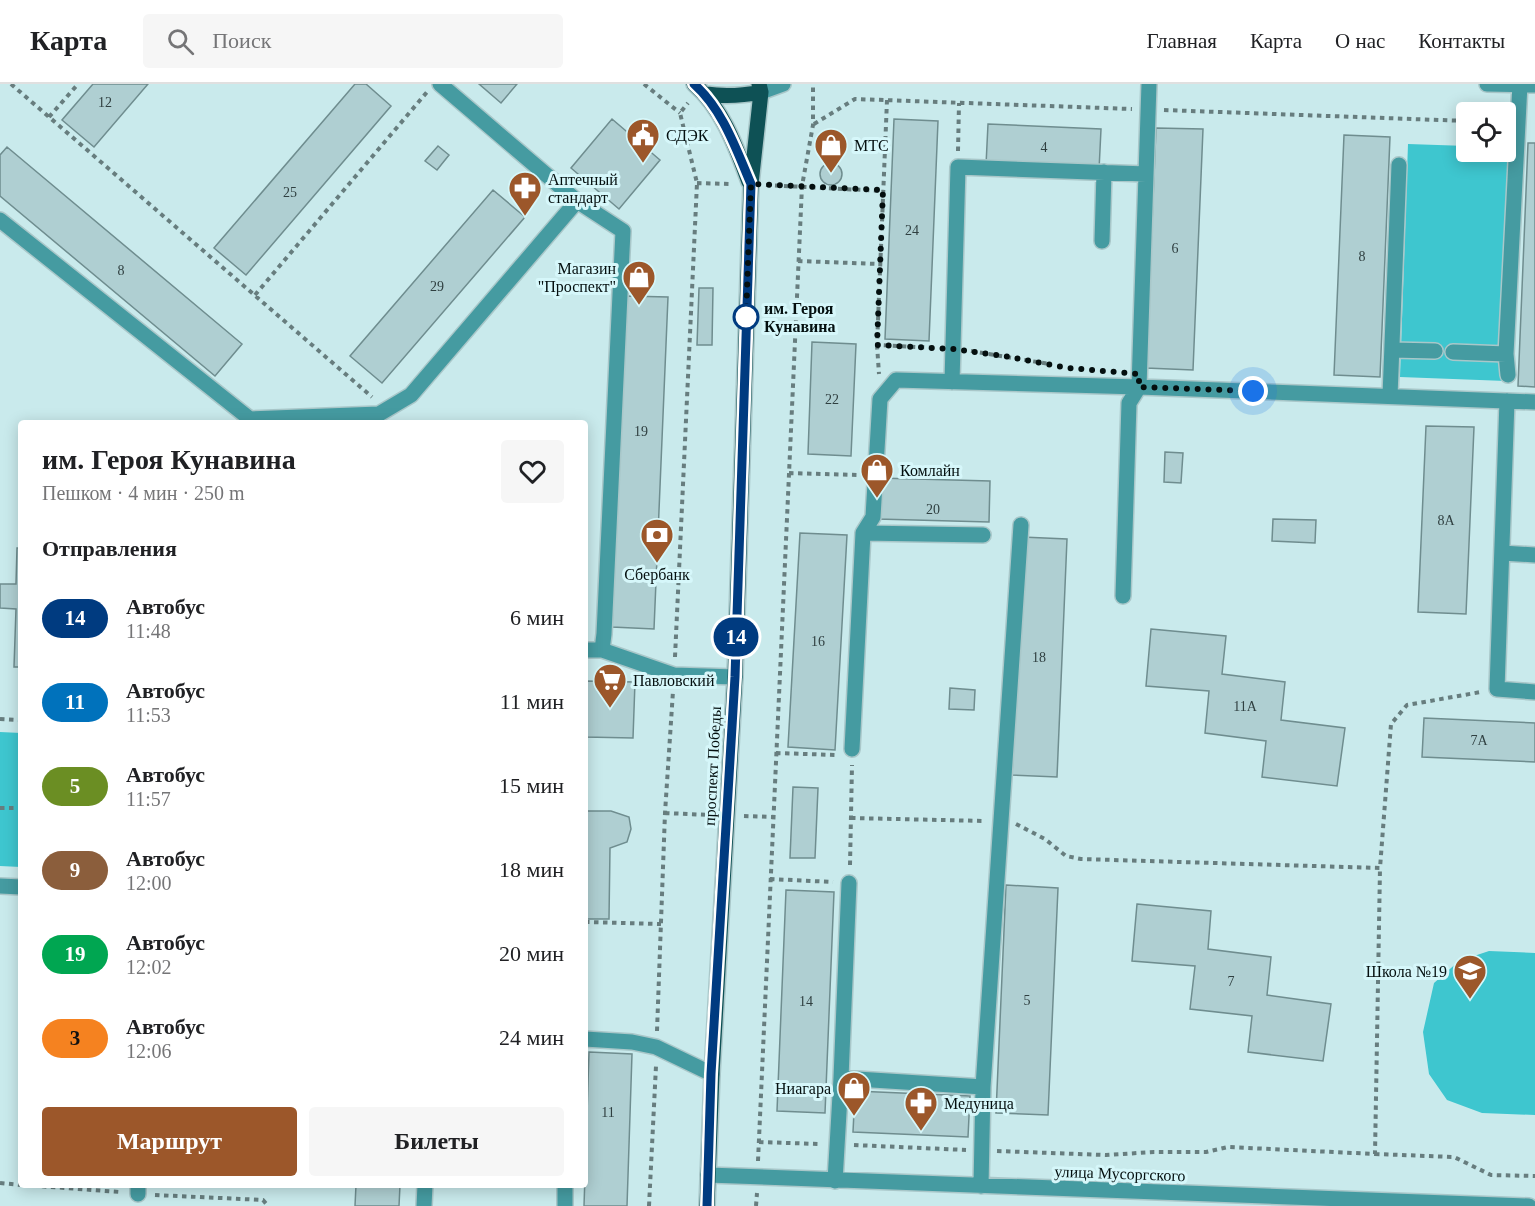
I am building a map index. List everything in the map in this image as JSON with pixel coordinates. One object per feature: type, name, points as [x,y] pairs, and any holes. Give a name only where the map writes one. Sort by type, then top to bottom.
[{"type":"main road","points":[[700,89],[725,97],[743,96],[760,88]]},
{"type":"main road","name":"проспект Победы","points":[[707,1206],[711,1074],[735,677],[751,184],[760,88]]},
{"type":"main road","name":"проспект Победы","points":[[700,89],[730,133],[751,184]]},
{"type":"street","points":[[440,84],[577,201],[622,231],[602,650]]},
{"type":"street","points":[[760,88],[783,84]]},
{"type":"street","points":[[1123,596],[1129,403],[1139,387],[1149,84]]},
{"type":"street","points":[[1488,84],[1525,85],[1506,354],[1508,375]]},
{"type":"street","points":[[1390,396],[1399,165]]},
{"type":"street","points":[[952,382],[958,167],[1146,174]]},
{"type":"street","points":[[1102,241],[1104,172]]},
{"type":"street","points":[[304,420],[358,419],[379,414],[411,395],[577,201]]},
{"type":"street","points":[[0,220],[249,420]]},
{"type":"street","points":[[1392,350],[1434,351]]},
{"type":"street","points":[[1453,352],[1506,354]]},
{"type":"street","points":[[852,753],[862,533],[873,518],[880,399],[897,380],[1535,402]]},
{"type":"street","points":[[1507,401],[1497,689],[1535,692]]},
{"type":"street","points":[[981,1186],[984,1087],[1021,525]]},
{"type":"street","points":[[862,533],[983,535]]},
{"type":"street","points":[[1502,554],[1535,555]]},
{"type":"street","points":[[588,650],[602,650],[674,675],[735,677]]},
{"type":"street","points":[[836,1181],[849,883]]},
{"type":"street","points":[[0,886],[18,887]]},
{"type":"street","points":[[588,1039],[632,1042],[656,1047],[711,1074]]},
{"type":"street","points":[[841,1078],[984,1087]]},
{"type":"street","name":"улица Мусоргского","points":[[708,1174],[757,1178],[981,1186],[1102,1198],[1529,1206]]},
{"type":"street","points":[[424,1188],[424,1206]]},
{"type":"street","points":[[565,1188],[565,1206]]},
{"type":"path","points":[[11,84],[387,410]]},
{"type":"path","points":[[49,117],[78,84]]},
{"type":"path","points":[[255,295],[434,84]]},
{"type":"path","points":[[644,84],[680,113],[697,183],[649,1206]]},
{"type":"path","points":[[756,1206],[798,261],[802,186],[813,125],[813,84]]},
{"type":"path","points":[[680,113],[700,89]]},
{"type":"path","points":[[887,100],[877,345],[953,349],[1057,366]]},
{"type":"path","points":[[958,167],[959,103]]},
{"type":"path","points":[[697,183],[883,190]]},
{"type":"path","points":[[798,261],[880,264]]},
{"type":"path","points":[[789,473],[876,475]]},
{"type":"path","points":[[1375,1154],[1380,868],[1391,724],[1396,715],[1407,705],[1497,689]]},
{"type":"path","points":[[0,719],[18,720]]},
{"type":"path","points":[[770,879],[849,883],[852,753],[776,753]]},
{"type":"path","points":[[0,808],[18,808]]},
{"type":"path","points":[[851,818],[1001,822],[1021,825],[1045,839],[1066,856],[1081,859],[1380,868]]},
{"type":"path","points":[[588,922],[661,924]]},
{"type":"path","points":[[759,1142],[1106,1155],[1206,1152],[1228,1147],[1454,1157],[1491,1174],[1535,1176]]},
{"type":"path","points":[[0,1183],[18,1185]]},
{"type":"shaded area","points":[[1408,144],[1456,146],[1456,162],[1514,162],[1506,381],[1400,377]]},
{"type":"shaded area","points":[[0,732],[18,733],[18,867],[0,866]]},
{"type":"shaded area","points":[[1489,951],[1535,953],[1535,1115],[1482,1113],[1447,1100],[1429,1074],[1423,1032],[1434,983],[1459,961]]},
{"type":"building","points":[[93,84],[148,84],[94,147],[62,120]]},
{"type":"building","points":[[355,84],[366,84],[391,106],[246,275],[214,248]]},
{"type":"building","points":[[479,84],[517,84],[501,103]]},
{"type":"building","points":[[612,119],[660,160],[619,209],[571,168]]},
{"type":"building","points":[[894,119],[938,121],[929,341],[885,339]]},
{"type":"building","points":[[988,124],[1101,129],[1099,170],[986,165]]},
{"type":"building","points":[[1156,128],[1203,129],[1193,370],[1146,368]]},
{"type":"building","points":[[1344,135],[1390,137],[1380,377],[1334,375]]},
{"type":"building","points":[[1528,143],[1535,143],[1535,387],[1518,386]]},
{"type":"building","points":[[438,146],[449,155],[437,170],[425,161]]},
{"type":"building","points":[[7,147],[242,344],[215,376],[0,196],[0,155]]},
{"type":"building","name":"МТС","points":[[831,163],[839,166],[842,174],[839,182],[831,185],[823,182],[820,174],[823,166]]},
{"type":"building","points":[[493,190],[525,217],[382,383],[350,356]]},
{"type":"building","points":[[699,288],[713,288],[712,345],[697,345]]},
{"type":"building","points":[[626,296],[668,297],[654,629],[612,627]]},
{"type":"building","points":[[812,342],[856,344],[851,456],[808,454]]},
{"type":"building","points":[[1426,426],[1474,427],[1466,614],[1418,612]]},
{"type":"building","points":[[1165,452],[1183,453],[1181,483],[1164,482]]},
{"type":"building","points":[[878,478],[990,481],[989,522],[877,519]]},
{"type":"building","points":[[1273,519],[1316,520],[1315,543],[1272,541]]},
{"type":"building","points":[[800,533],[847,535],[835,750],[788,747]]},
{"type":"building","points":[[1022,537],[1067,539],[1057,777],[1012,775]]},
{"type":"building","points":[[18,548],[18,667],[14,667],[16,609],[0,608],[0,584],[16,584]]},
{"type":"building","points":[[1151,629],[1226,636],[1222,674],[1285,682],[1281,720],[1345,728],[1337,786],[1262,777],[1266,741],[1205,733],[1209,691],[1146,686]]},
{"type":"building","name":"Павловский","points":[[588,681],[635,682],[633,738],[588,737]]},
{"type":"building","points":[[950,688],[975,690],[974,710],[949,709]]},
{"type":"building","points":[[1424,718],[1535,723],[1535,762],[1422,757]]},
{"type":"building","points":[[793,787],[818,788],[815,858],[790,858]]},
{"type":"building","points":[[588,811],[611,811],[629,817],[631,829],[627,842],[610,848],[609,919],[588,919]]},
{"type":"building","points":[[1006,885],[1058,888],[1048,1115],[996,1113]]},
{"type":"building","points":[[786,890],[834,892],[825,1113],[777,1111]]},
{"type":"building","points":[[1137,904],[1211,911],[1208,949],[1271,957],[1267,995],[1331,1004],[1323,1061],[1248,1052],[1252,1016],[1190,1009],[1195,966],[1132,961]]},
{"type":"building","points":[[589,1052],[632,1054],[627,1206],[584,1206],[585,1188],[588,1188]]},
{"type":"building","points":[[855,1091],[970,1096],[968,1137],[853,1132]]},
{"type":"building","points":[[356,1188],[400,1188],[399,1206],[355,1206]]},
{"type":"bus line","name":"14","points":[[694,84],[706,94],[730,133],[751,184],[735,677],[711,1074],[707,1206]]},
{"type":"place","name":"СДЭК","points":[[643,164]]},
{"type":"place","name":"МТС","points":[[831,174]]},
{"type":"place","name":"Аптечный стандарт","points":[[525,217]]},
{"type":"place","name":"Магазин \"Проспект\"","points":[[639,306]]},
{"type":"place","name":"им. Героя Кунавина","points":[[746,317]]},
{"type":"place","name":"Комлайн","points":[[877,499]]},
{"type":"place","name":"Сбербанк","points":[[657,564]]},
{"type":"place","name":"Павловский","points":[[610,709]]},
{"type":"place","name":"Школа №19","points":[[1470,1000]]},
{"type":"place","name":"Ниагара","points":[[854,1117]]},
{"type":"place","name":"Медуница","points":[[921,1132]]},
{"type":"route","points":[[746,317],[751,184],[883,190],[877,345],[953,349],[1068,368],[1139,374],[1139,387],[1253,391]]}]
